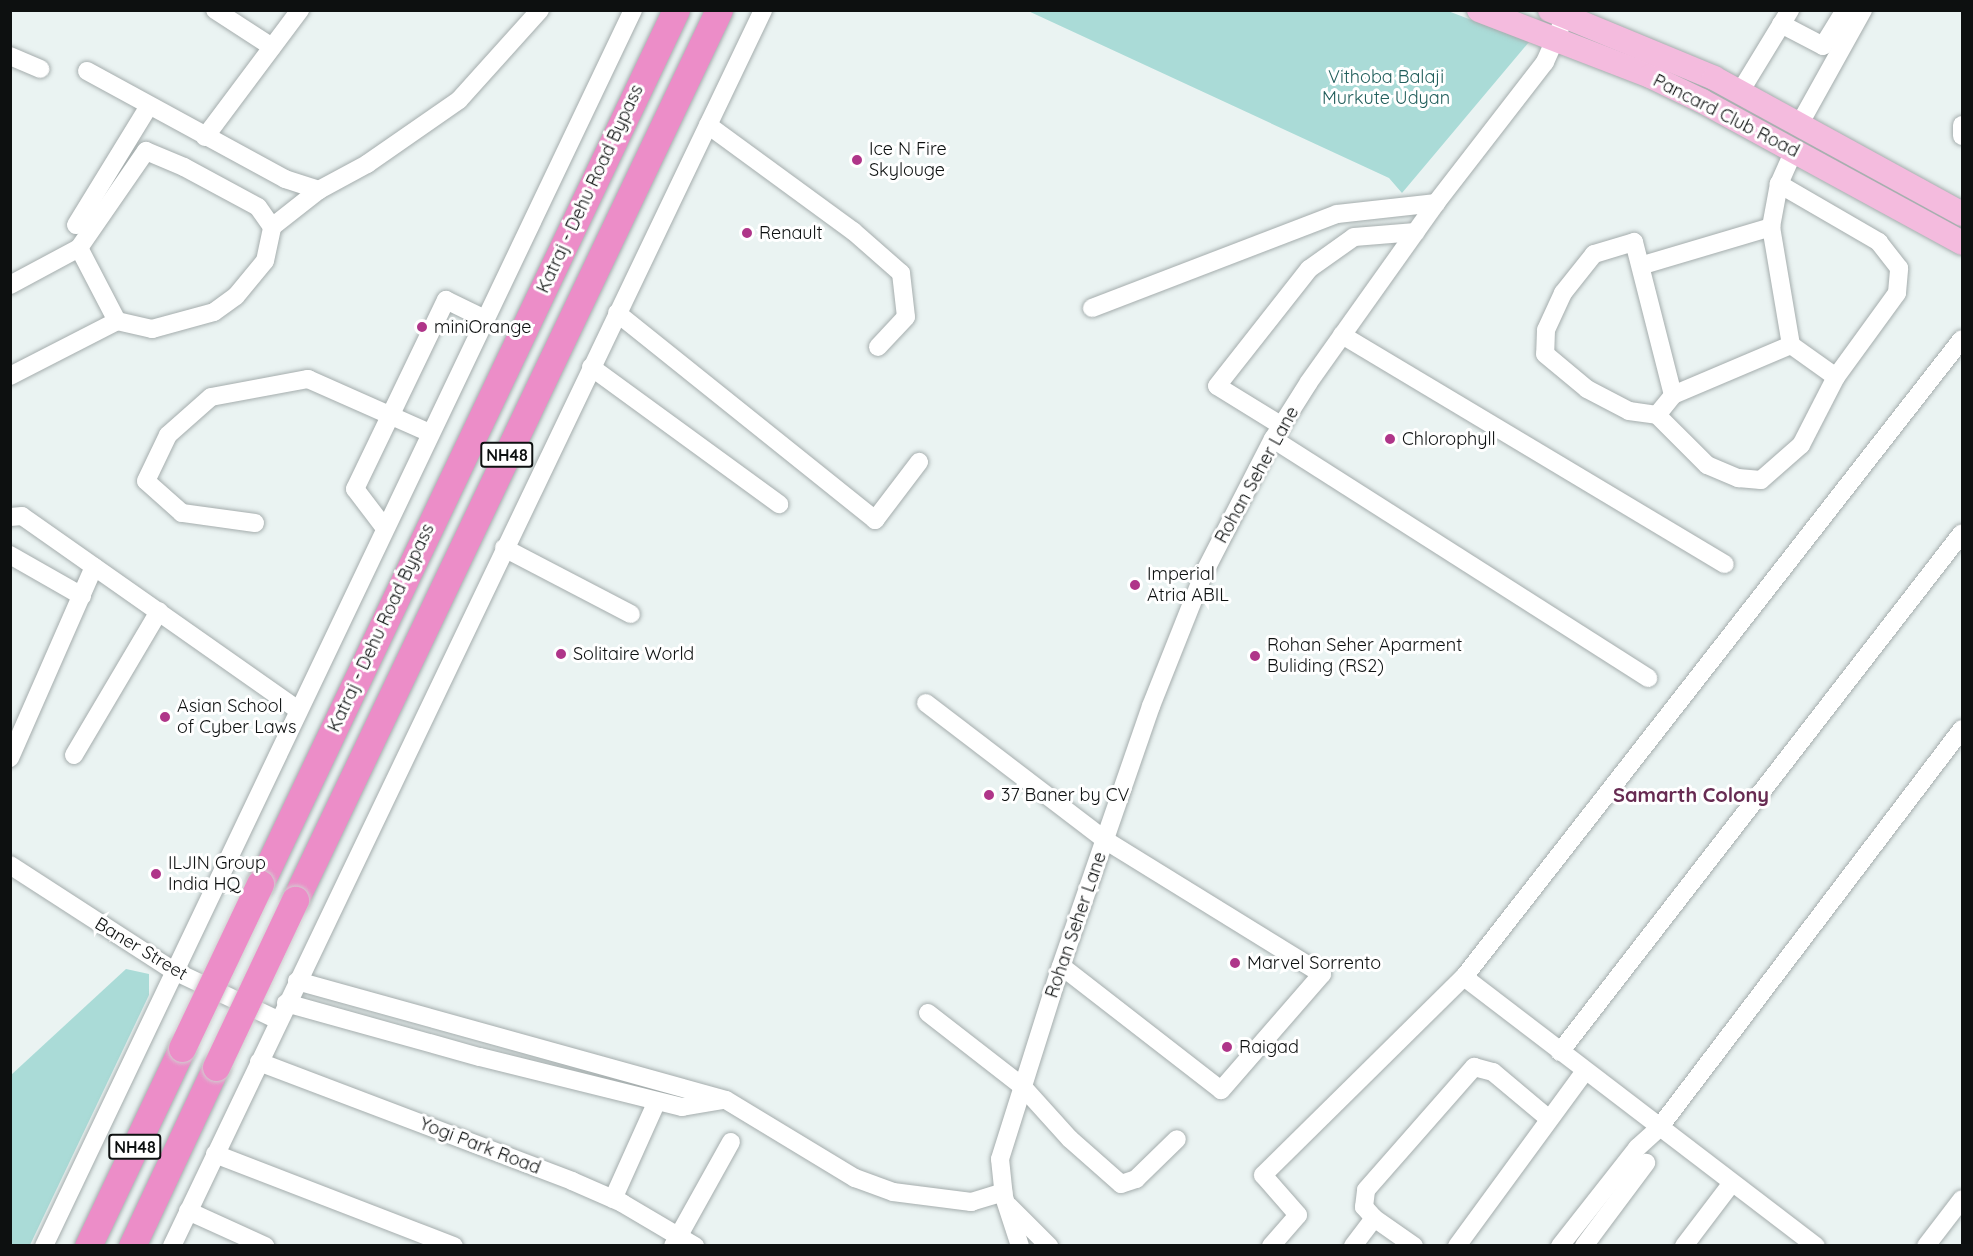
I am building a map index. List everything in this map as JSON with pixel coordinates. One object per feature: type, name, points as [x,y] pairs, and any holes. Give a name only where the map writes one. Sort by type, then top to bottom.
[{"type":"highway","name":"Katraj - Dehu Road Bypass","points":[[88,1245],[676,10]]},
{"type":"highway","name":"NH48","points":[[132,1245],[719,10]]},
{"type":"main road","name":"Pancard Club Road","points":[[1479,10],[1650,76],[1794,150],[1962,243]]},
{"type":"main road","name":"Pancard Club Road","points":[[1559,12],[1660,53],[1740,92],[1962,214]]},
{"type":"street","points":[[215,10],[272,47]]},
{"type":"street","points":[[206,137],[300,10]]},
{"type":"street","points":[[10,376],[117,321],[152,329],[214,312],[236,296],[265,261],[272,227],[319,190],[367,164],[459,100],[540,10]]},
{"type":"street","points":[[44,1245],[172,970],[633,10]]},
{"type":"street","points":[[172,1245],[763,10]]},
{"type":"street","points":[[1740,92],[1786,17],[1823,46],[1845,10]]},
{"type":"street","points":[[1799,125],[1863,10]]},
{"type":"street","points":[[1557,41],[1559,12]]},
{"type":"street","name":"Rohan Seher Lane","points":[[1020,1245],[1006,1198],[1000,1159],[1061,966],[1151,706],[1204,573],[1277,433],[1342,335],[1436,203],[1557,41]]},
{"type":"street","points":[[10,56],[39,69]]},
{"type":"street","points":[[87,71],[285,179],[319,190]]},
{"type":"street","points":[[76,225],[142,102]]},
{"type":"street","points":[[708,125],[853,231],[902,273],[906,317],[878,347]]},
{"type":"street","points":[[1962,125],[1962,136]]},
{"type":"street","points":[[1794,150],[1779,184],[1772,227],[1791,345],[1836,377]]},
{"type":"street","points":[[10,285],[79,248],[146,152],[184,167],[258,207],[272,227]]},
{"type":"street","points":[[1673,395],[1643,266],[1634,242],[1594,254],[1563,293],[1546,330],[1545,354],[1587,389],[1629,411],[1657,414],[1707,465],[1738,478],[1761,480],[1801,445],[1836,377],[1897,293],[1899,268],[1878,242],[1779,184]]},
{"type":"street","points":[[1092,308],[1337,214],[1436,203]]},
{"type":"street","points":[[1643,266],[1772,227]]},
{"type":"street","points":[[1416,232],[1354,237],[1309,270],[1217,386],[1277,433],[1648,678]]},
{"type":"street","points":[[79,248],[117,321]]},
{"type":"street","points":[[384,527],[355,489],[446,300],[485,319]]},
{"type":"street","points":[[617,313],[874,520],[920,462]]},
{"type":"street","points":[[1342,335],[1725,564]]},
{"type":"street","points":[[1271,1245],[1298,1215],[1263,1174],[1464,977],[1962,339]]},
{"type":"street","points":[[1657,414],[1673,395],[1791,345]]},
{"type":"street","points":[[591,367],[779,504]]},
{"type":"street","points":[[255,523],[183,513],[146,481],[168,435],[211,397],[308,379],[392,413],[430,433]]},
{"type":"street","points":[[10,517],[22,516],[297,709]]},
{"type":"street","points":[[1560,1052],[1962,533]]},
{"type":"street","points":[[504,548],[631,614]]},
{"type":"street","points":[[10,555],[82,596]]},
{"type":"street","points":[[10,758],[94,567]]},
{"type":"street","points":[[74,754],[159,611]]},
{"type":"street","points":[[926,703],[1106,840],[1322,974],[1221,1090],[1061,966]]},
{"type":"street","points":[[1564,1244],[1637,1148],[1659,1128],[1962,729]]},
{"type":"street","name":"Baner Street","points":[[13,869],[172,970],[278,1020]]},
{"type":"street","points":[[1464,977],[1731,1184],[1816,1245]]},
{"type":"street","points":[[297,981],[726,1100],[846,1173],[893,1192],[971,1202],[1006,1198],[1050,1245]]},
{"type":"street","points":[[286,1003],[480,1057],[682,1107],[726,1100]]},
{"type":"street","points":[[928,1013],[1023,1086],[1070,1139],[1121,1184],[1136,1179],[1177,1139]]},
{"type":"street","name":"Yogi Park Road","points":[[259,1062],[613,1199],[676,1241],[695,1245]]},
{"type":"street","points":[[1414,1245],[1374,1218],[1364,1207],[1366,1190],[1474,1067],[1493,1071],[1549,1119]]},
{"type":"street","points":[[1456,1245],[1585,1071]]},
{"type":"street","points":[[613,1199],[657,1101]]},
{"type":"street","points":[[676,1241],[732,1143]]},
{"type":"street","points":[[215,1154],[454,1245]]},
{"type":"street","points":[[1584,1245],[1646,1163]]},
{"type":"street","points":[[1684,1245],[1731,1184]]},
{"type":"street","points":[[1926,1245],[1962,1199]]},
{"type":"street","points":[[188,1211],[265,1245]]},
{"type":"street","points":[[1353,1245],[1374,1218]]},
{"type":"green space","name":"Vithoba Balaji Murkute Udyan","points":[[1026,10],[1448,11],[1529,42],[1402,193],[1389,178]]},
{"type":"green space","points":[[126,969],[149,974],[149,995],[30,1245],[11,1245],[11,1075]]},
{"type":"place","name":"Ice N Fire Skylouge","points":[[857,160]]},
{"type":"place","name":"Renault","points":[[747,233]]},
{"type":"place","name":"miniOrange","points":[[422,327]]},
{"type":"place","name":"Chlorophyll","points":[[1390,439]]},
{"type":"place","name":"Imperial Atria ABIL","points":[[1135,585]]},
{"type":"place","name":"Solitaire World","points":[[561,654]]},
{"type":"place","name":"Rohan Seher Aparment Buliding (RS2)","points":[[1255,656]]},
{"type":"place","name":"Asian School of Cyber Laws","points":[[165,717]]},
{"type":"place","name":"37 Baner by CV","points":[[989,795]]},
{"type":"place","name":"ILJIN Group India HQ","points":[[156,874]]},
{"type":"place","name":"Marvel Sorrento","points":[[1235,963]]},
{"type":"place","name":"Raigad","points":[[1227,1047]]},
{"type":"district","name":"Samarth Colony","points":[[1691,794]]}]
